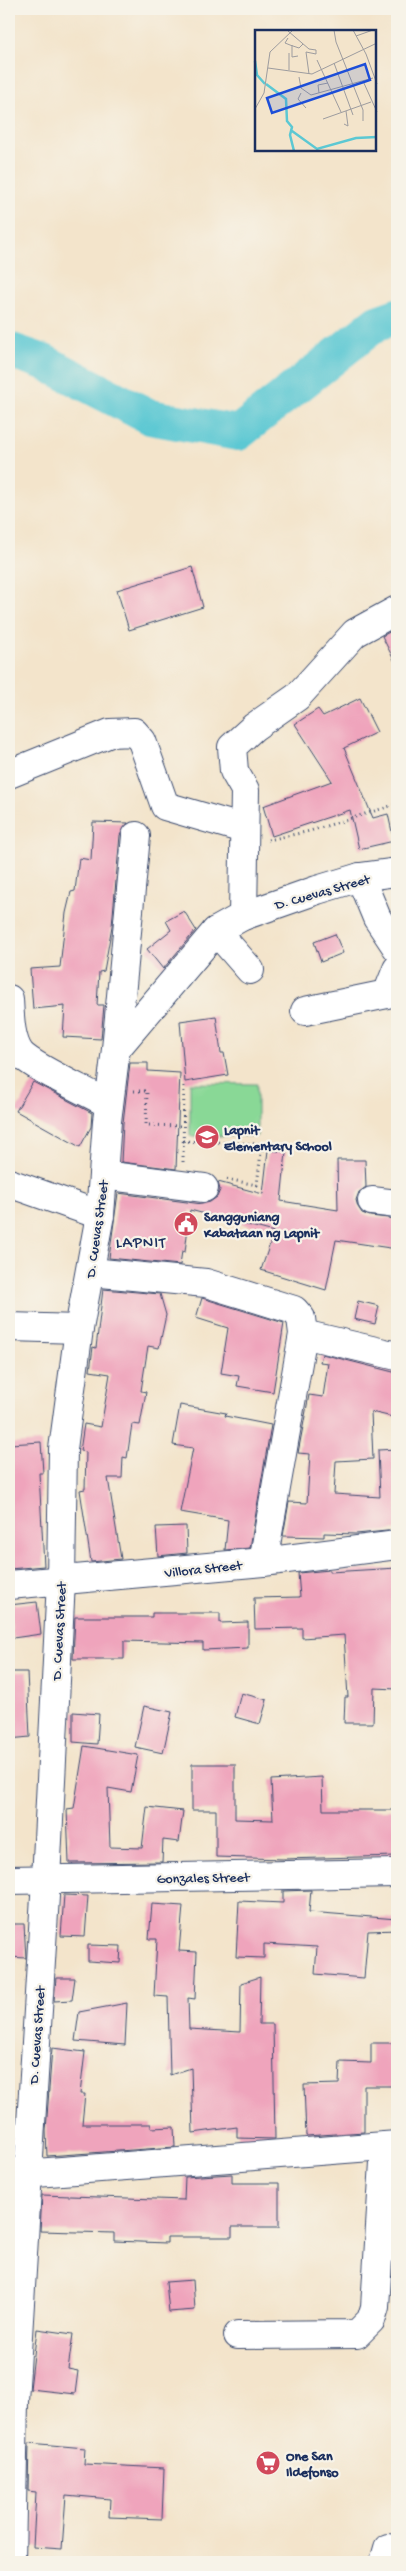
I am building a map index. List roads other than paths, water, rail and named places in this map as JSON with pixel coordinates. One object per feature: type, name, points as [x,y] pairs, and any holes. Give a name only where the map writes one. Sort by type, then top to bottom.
[{"type":"street","points":[[243,916],[245,790],[234,771],[232,747],[254,727],[297,697],[355,633],[397,610]]},
{"type":"street","points":[[9,774],[110,733],[134,732],[142,742],[165,806],[244,836]]},
{"type":"street","points":[[116,1049],[136,836]]},
{"type":"street","name":"D. Cuevas Street","points":[[11,2562],[11,2401],[18,2175],[46,1880],[60,1582],[63,1449],[79,1329],[100,1215],[116,1049],[216,931],[243,916],[317,890],[360,878],[397,872]]},
{"type":"street","points":[[360,878],[377,918],[397,948]]},
{"type":"street","points":[[216,931],[250,970]]},
{"type":"street","points":[[306,1011],[387,994],[397,969]]},
{"type":"street","points":[[9,999],[12,1032],[20,1052],[42,1067],[110,1096]]},
{"type":"street","points":[[103,1175],[194,1187]]},
{"type":"street","points":[[9,1183],[100,1215]]},
{"type":"street","points":[[91,1272],[206,1282],[294,1310],[301,1318],[303,1334],[263,1562]]},
{"type":"street","points":[[9,1327],[79,1329]]},
{"type":"street","points":[[303,1334],[397,1356]]},
{"type":"street","name":"Villora Street","points":[[9,1585],[60,1582],[263,1562],[397,1545]]},
{"type":"street","name":"Gonzales Street","points":[[9,1880],[397,1873]]},
{"type":"street","points":[[18,2175],[391,2145],[375,2306],[371,2320],[357,2334],[238,2335]]},
{"type":"waterway","points":[[9,350],[44,362],[150,417],[238,433],[377,323],[397,316]]},
{"type":"place","name":"Lapnit Elementary School","points":[[207,1137]]},
{"type":"place","name":"Sangguniang Kabataan ng Lapnit","points":[[186,1224]]},
{"type":"place","name":"One San Ildefonso","points":[[268,2463]]},
{"type":"district","name":"LAPNIT","points":[[141,1241]]}]
